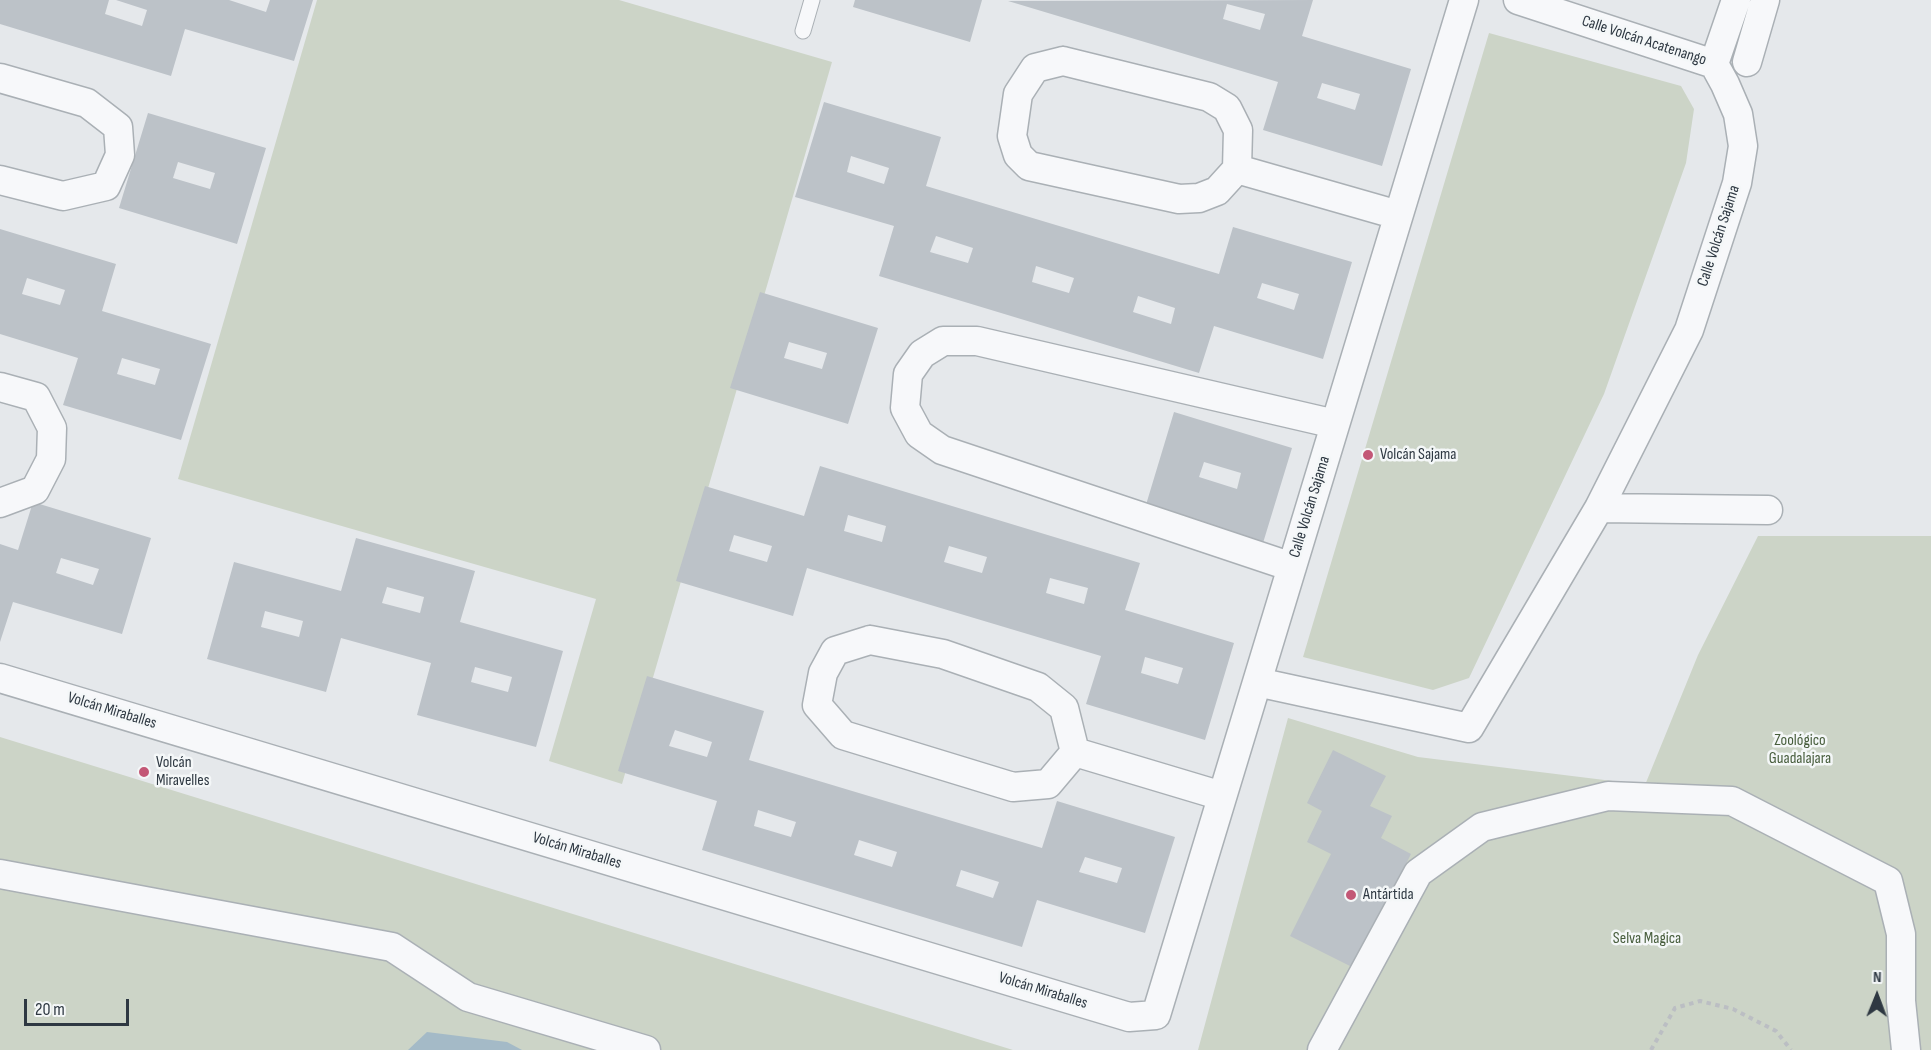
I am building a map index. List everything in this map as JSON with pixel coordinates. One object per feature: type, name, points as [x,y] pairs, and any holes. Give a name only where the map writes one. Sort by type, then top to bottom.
[{"type":"street","name":"Calle Volcán Sajama","points":[[1156,1015],[1464,0]]},
{"type":"street","name":"Calle Volcán Acatenango","points":[[1518,0],[1720,74]]},
{"type":"street","points":[[1720,74],[1736,0]]},
{"type":"street","points":[[1747,62],[1765,0]]},
{"type":"street","points":[[1063,61],[1209,97],[1227,108],[1238,130],[1237,170],[1217,191],[1199,198],[1179,199],[1029,166],[1018,154],[1012,136],[1018,94],[1035,68],[1063,61]]},
{"type":"street","name":"Calle Volcán Sajama","points":[[1257,682],[1469,728],[1599,508],[1689,330],[1737,183],[1743,146],[1738,114],[1720,74]]},
{"type":"street","points":[[0,78],[87,103],[118,127],[120,155],[106,186],[63,196],[0,180]]},
{"type":"street","points":[[1237,170],[1398,215]]},
{"type":"street","points":[[1292,567],[942,450],[919,434],[905,408],[908,374],[922,354],[943,341],[977,340],[1335,424]]},
{"type":"street","points":[[0,387],[36,397],[52,428],[51,459],[35,490],[0,503]]},
{"type":"street","points":[[1599,508],[1768,510]]},
{"type":"street","points":[[870,640],[943,654],[1038,687],[1064,708],[1076,752],[1048,784],[1013,787],[865,742],[843,735],[817,705],[823,673],[835,651],[870,640]]},
{"type":"street","name":"Volcán Miraballes","points":[[0,678],[1129,1017],[1156,1015]]},
{"type":"street","points":[[1076,752],[1222,796]]},
{"type":"street","points":[[1322,1050],[1418,873],[1482,827],[1608,796],[1732,801],[1888,881],[1901,934],[1901,1001],[1906,1050]]},
{"type":"street","points":[[0,874],[392,947],[468,997],[646,1050]]},
{"type":"lane","points":[[803,31],[812,0]]},
{"type":"path","points":[[1651,1050],[1675,1008],[1700,1001],[1732,1009],[1776,1031],[1791,1050]]},
{"type":"green space","points":[[317,0],[619,0],[832,62],[622,784],[549,761],[596,599],[178,479]]},
{"type":"green space","points":[[1489,33],[1681,86],[1694,109],[1686,163],[1604,394],[1469,678],[1433,690],[1303,657]]},
{"type":"green space","name":"Zoológico Guadalajara","points":[[1758,536],[1931,536],[1931,1050],[1198,1050],[1288,718],[1418,757],[1645,785],[1698,655]]},
{"type":"green space","points":[[0,737],[1013,1050],[0,1050]]},
{"type":"water","points":[[427,1032],[507,1042],[522,1050],[408,1050]]},
{"type":"building","points":[[0,0],[109,0],[105,14],[142,26],[147,10],[116,0],[229,0],[266,12],[270,0],[313,0],[294,61],[185,29],[171,76],[0,24]]},
{"type":"building","points":[[855,0],[982,0],[970,42],[853,7]]},
{"type":"building","points":[[1313,0],[1302,36],[1411,69],[1382,166],[1263,130],[1278,82],[1008,1]],"holes":[[[1227,4],[1265,14],[1260,30],[1223,19]],[[1322,83],[1360,94],[1355,110],[1317,98]]]},
{"type":"building","points":[[824,102],[941,137],[926,186],[1219,274],[1233,227],[1352,262],[1323,359],[1214,326],[1199,373],[879,276],[894,226],[795,197]],"holes":[[[851,156],[889,168],[884,184],[847,172]],[[936,236],[973,248],[968,263],[930,252]],[[1036,266],[1074,278],[1069,293],[1032,282]],[[1262,283],[1299,294],[1294,310],[1257,298]],[[1138,296],[1175,308],[1171,324],[1133,312]]]},
{"type":"building","points":[[148,113],[266,148],[237,244],[119,208]],"holes":[[[178,162],[215,173],[210,189],[173,178]]]},
{"type":"building","points":[[0,229],[116,264],[102,311],[211,344],[181,440],[63,405],[78,358],[0,334]],"holes":[[[27,278],[65,290],[60,305],[22,294]],[[122,358],[160,369],[155,385],[117,374]]]},
{"type":"building","points":[[760,292],[878,328],[848,424],[730,388]],"holes":[[[789,342],[827,353],[822,369],[784,358]]]},
{"type":"building","points":[[1174,412],[1292,448],[1263,543],[1145,508]],"holes":[[[1204,462],[1241,473],[1237,489],[1199,477]]]},
{"type":"building","points":[[820,466],[1140,563],[1125,610],[1234,643],[1205,740],[1086,704],[1101,656],[807,568],[793,616],[676,581],[705,486],[804,516]],"holes":[[[848,515],[886,526],[882,542],[844,531]],[[734,535],[772,546],[767,562],[729,551]],[[949,546],[987,557],[982,573],[944,562]],[[1050,578],[1088,588],[1084,604],[1046,593]],[[1145,657],[1183,668],[1178,684],[1141,673]]]},
{"type":"building","points":[[33,502],[151,538],[122,634],[13,602],[0,642],[0,544],[18,550]],"holes":[[[61,558],[99,569],[93,585],[56,573]]]},
{"type":"building","points":[[356,538],[475,571],[460,622],[563,651],[536,747],[417,715],[431,663],[341,638],[326,692],[207,659],[234,562],[341,591]],"holes":[[[387,587],[424,597],[420,613],[382,603]],[[265,611],[303,621],[299,637],[261,627]],[[475,667],[512,677],[508,692],[471,682]]]},
{"type":"building","points":[[647,676],[764,711],[749,760],[1042,848],[1057,801],[1175,837],[1145,933],[1037,900],[1022,947],[702,850],[717,801],[618,771]],"holes":[[[675,730],[712,742],[707,757],[669,746]],[[758,810],[796,822],[791,837],[754,826]],[[859,840],[897,852],[892,867],[854,855]],[[1085,857],[1122,868],[1117,883],[1079,872]],[[961,870],[999,882],[993,898],[956,886]]]},
{"type":"building","name":"Antártida","points":[[1333,750],[1386,776],[1370,806],[1392,816],[1381,838],[1411,854],[1354,968],[1290,936],[1331,854],[1307,842],[1322,811],[1307,803]]},
{"type":"place","name":"Volcán Sajama","points":[[1368,455]]},
{"type":"place","name":"Volcán Miravelles","points":[[144,772]]},
{"type":"place","name":"Antártida","points":[[1351,895]]},
{"type":"park label","name":"Selva Magica","points":[[1647,939]]}]
